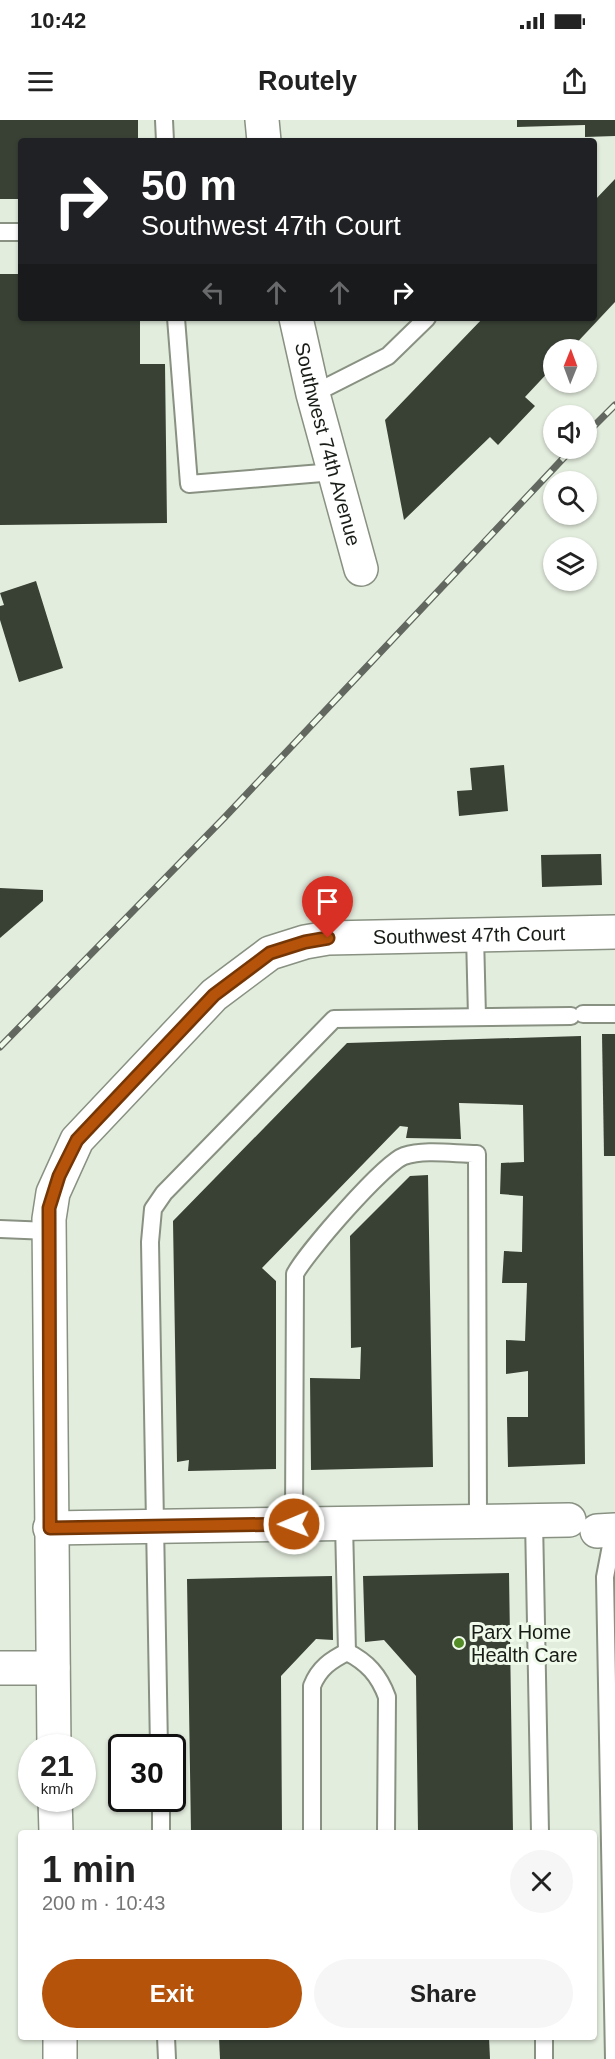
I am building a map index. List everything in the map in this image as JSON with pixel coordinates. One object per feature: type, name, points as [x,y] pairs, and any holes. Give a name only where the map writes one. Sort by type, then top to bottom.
[{"type":"street","points":[[261,120],[264,138]]},
{"type":"street","name":"Southwest 74th Avenue","points":[[297,321],[313,394],[361,569]]},
{"type":"street","name":"Southwest 47th Court","points":[[54,1734],[50,1528],[49,1231],[53,1192],[77,1140],[214,995],[253,963],[288,946],[328,938],[615,932]]},
{"type":"street","points":[[50,1528],[534,1520],[599,1528]]},
{"type":"street","points":[[0,1668],[53,1668]]},
{"type":"street","points":[[55,1812],[56,1830]]},
{"type":"street","points":[[60,2040],[60,2059]]},
{"type":"lane","points":[[164,120],[165,138]]},
{"type":"lane","points":[[0,232],[18,231]]},
{"type":"lane","points":[[176,321],[189,484],[334,472]]},
{"type":"lane","points":[[313,394],[388,356],[424,321]]},
{"type":"lane","points":[[476,935],[477,1017]]},
{"type":"lane","points":[[159,1734],[150,1229],[158,1201],[334,1019],[615,1014]]},
{"type":"lane","points":[[294,1524],[295,1274],[318,1240],[395,1161],[414,1154],[477,1154],[478,1521]]},
{"type":"lane","points":[[0,1229],[49,1231]]},
{"type":"lane","points":[[534,1520],[540,1830]]},
{"type":"lane","points":[[344,1524],[347,1652]]},
{"type":"lane","points":[[599,1528],[606,1577],[614,2059]]},
{"type":"lane","points":[[312,1830],[312,1686],[328,1662],[347,1652]]},
{"type":"lane","points":[[347,1652],[369,1666],[387,1697],[387,1830]]},
{"type":"lane","points":[[160,1812],[161,1830]]},
{"type":"lane","points":[[166,2040],[167,2059]]},
{"type":"lane","points":[[544,2040],[544,2059]]},
{"type":"building","points":[[0,120],[138,120],[138,138],[18,138],[18,199],[0,199]]},
{"type":"building","points":[[517,120],[615,120],[615,136],[585,137],[585,125],[517,127]]},
{"type":"building","points":[[615,179],[615,302],[580,339],[543,339],[543,378],[525,397],[535,406],[498,445],[490,437],[404,520],[385,420],[480,321],[597,321],[597,198]]},
{"type":"building","points":[[0,274],[18,274],[18,321],[140,321],[140,364],[165,364],[167,523],[0,525]]},
{"type":"building","points":[[36,581],[63,668],[19,682],[0,620],[0,606],[4,605],[0,593]]},
{"type":"building","points":[[504,765],[508,811],[459,816],[457,791],[472,790],[470,768]]},
{"type":"building","points":[[601,854],[602,885],[542,887],[541,855]]},
{"type":"building","points":[[0,888],[43,890],[43,901],[0,938]]},
{"type":"building","points":[[602,1034],[615,1034],[615,1156],[604,1156]]},
{"type":"building","points":[[581,1036],[585,1464],[508,1467],[507,1417],[528,1417],[528,1371],[506,1374],[506,1340],[525,1341],[527,1283],[502,1283],[504,1251],[522,1252],[523,1196],[500,1194],[501,1163],[524,1162],[523,1105],[459,1103],[461,1139],[406,1138],[408,1127],[400,1126],[262,1268],[276,1281],[276,1469],[188,1471],[189,1460],[177,1462],[173,1221],[347,1043]]},
{"type":"building","points":[[428,1175],[433,1467],[311,1470],[310,1378],[360,1379],[361,1347],[351,1348],[350,1236],[410,1176]]},
{"type":"building","points":[[509,1573],[513,1830],[418,1830],[416,1676],[384,1640],[365,1642],[363,1576]]},
{"type":"building","points":[[332,1576],[333,1640],[316,1639],[281,1676],[282,1830],[191,1830],[187,1579]]},
{"type":"building","points":[[219,2040],[489,2040],[490,2059],[220,2059]]},
{"type":"railway","points":[[597,423],[615,405]]},
{"type":"railway","points":[[0,1047],[225,817],[563,459]]},
{"type":"place","name":"Parx Home Health Care","points":[[459,1643]]},
{"type":"route","points":[[294,1524],[50,1528],[49,1208],[59,1176],[77,1140],[112,1100],[214,995],[253,963],[270,953],[288,946],[328,938]]}]
